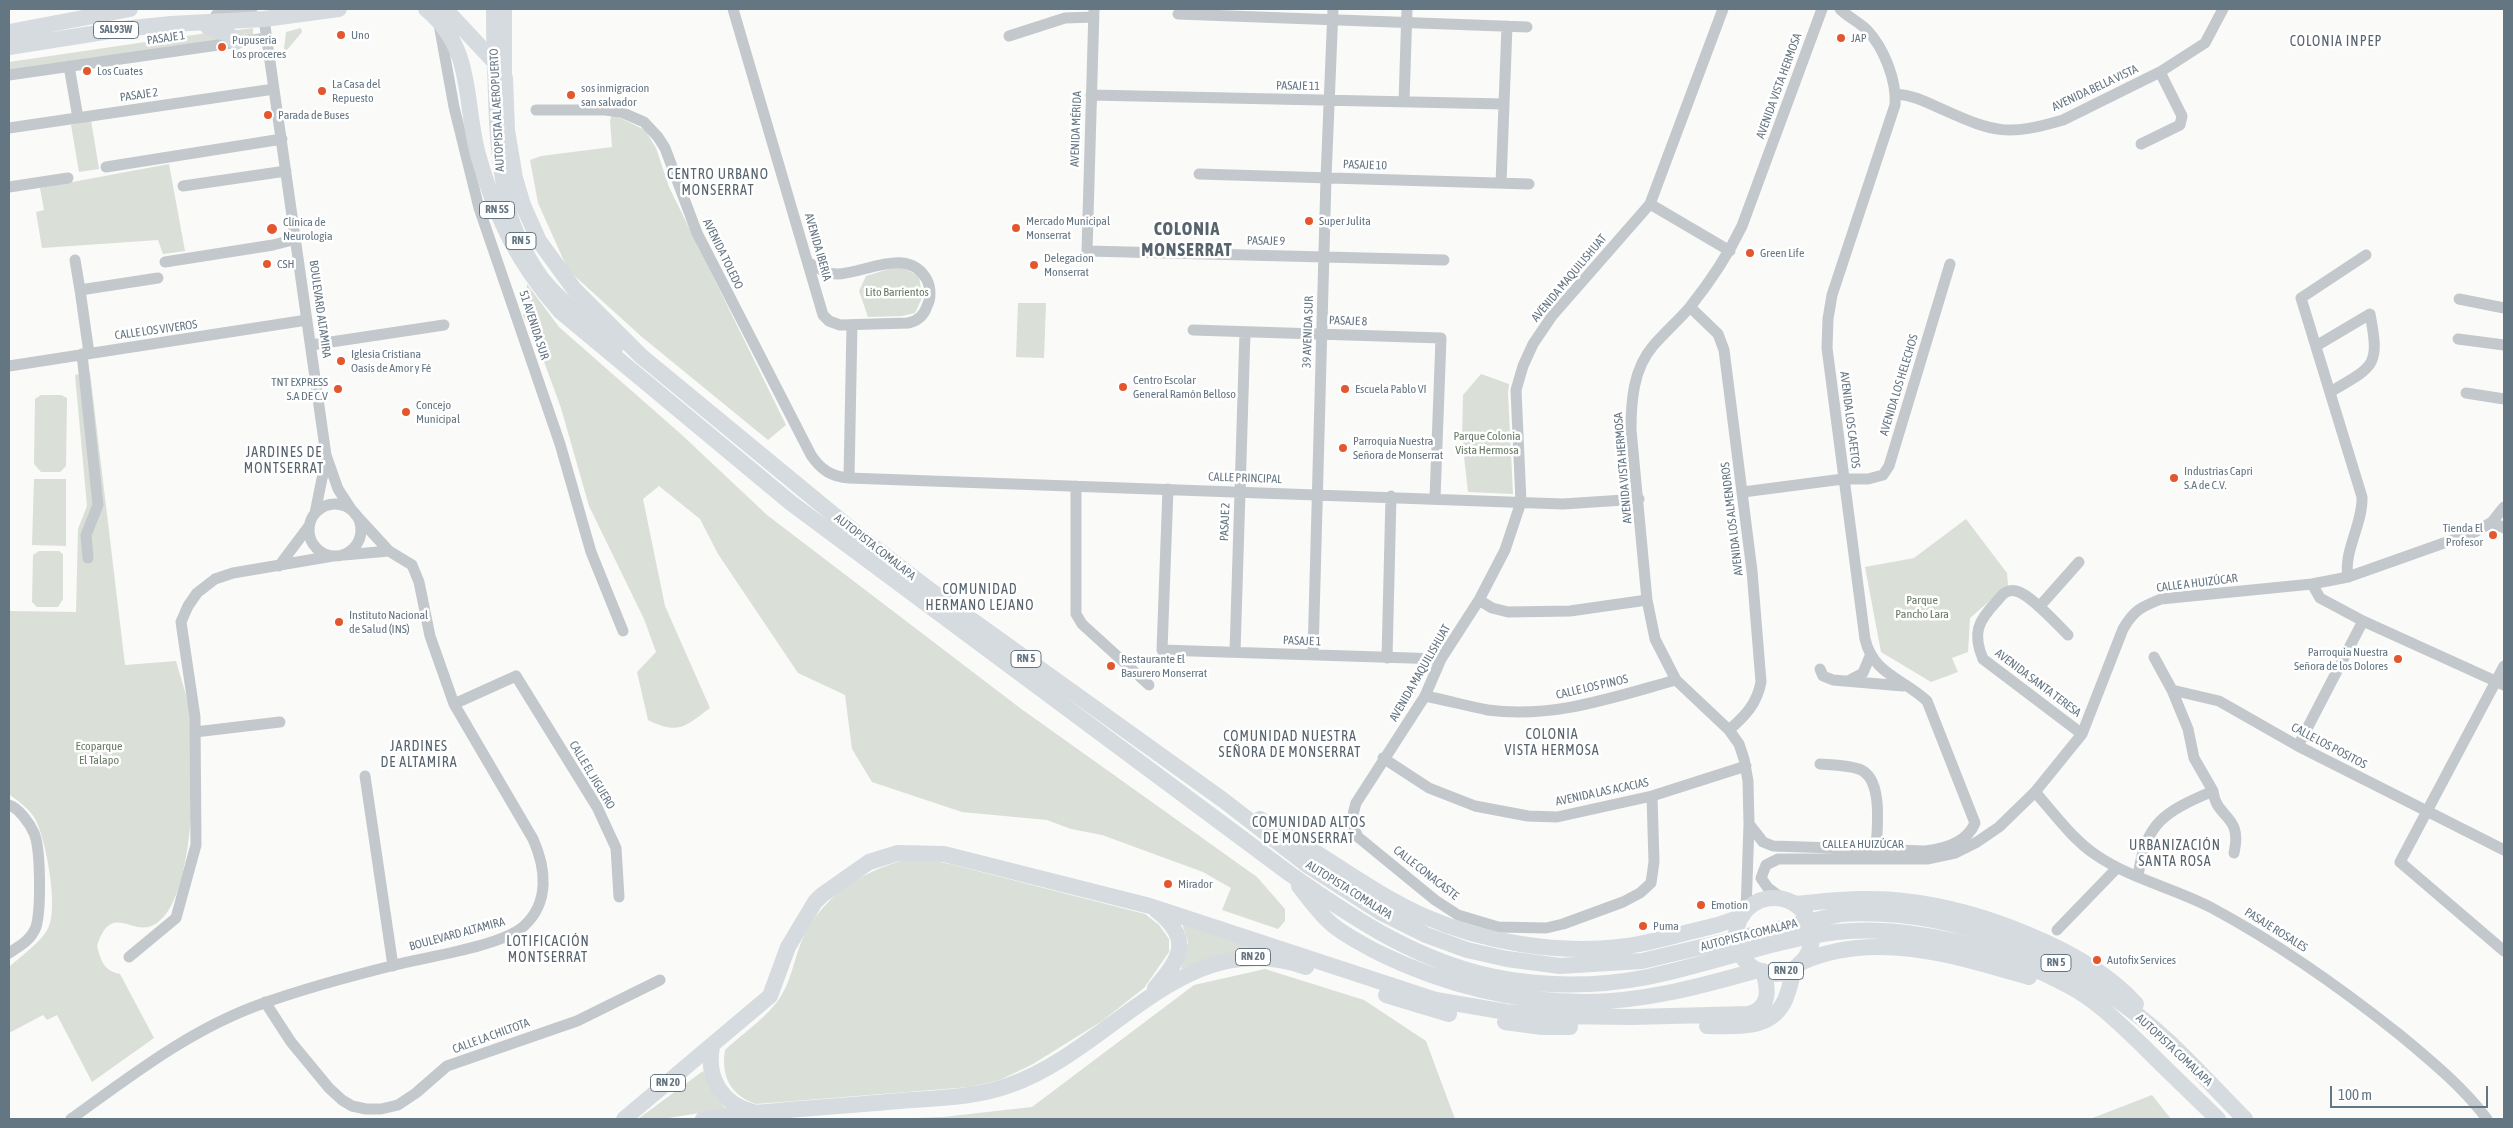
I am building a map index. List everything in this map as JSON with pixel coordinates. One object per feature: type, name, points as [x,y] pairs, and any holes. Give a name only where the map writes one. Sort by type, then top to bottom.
[{"type":"highway","points":[[9,24],[126,9]]},
{"type":"highway","name":"SAL93W","points":[[9,32],[126,9]]},
{"type":"highway","points":[[170,24],[258,14],[339,9]]},
{"type":"highway","name":"RN 5S","points":[[426,9],[441,15],[463,63],[480,159],[499,216],[515,252],[529,273],[560,311],[635,374]]},
{"type":"highway","points":[[441,15],[498,65],[499,74]]},
{"type":"highway","points":[[170,24],[209,27],[228,34],[236,42]]},
{"type":"highway","name":"SAL93W","points":[[9,47],[170,24]]},
{"type":"highway","points":[[9,57],[62,38]]},
{"type":"highway","name":"AUTOPISTA COMALAPA","points":[[499,74],[510,153],[523,205],[546,253],[574,289],[641,356],[857,534],[1028,661],[1223,800],[1307,865],[1380,912],[1426,935],[1487,955],[1545,965],[1620,964],[1642,961],[1818,918],[1867,913],[1896,915],[1978,932],[2037,953],[2094,984],[2145,1021],[2245,1119]]},
{"type":"highway","name":"AUTOPISTA COMALAPA","points":[[635,374],[791,503],[1290,874],[1354,918],[1392,940],[1440,962],[1488,976],[1533,982],[1585,984],[1647,977],[1794,940],[1837,932],[1882,931],[1944,940],[1975,947],[2070,986],[2115,1019],[2218,1119]]},
{"type":"highway","points":[[1223,800],[1284,832],[1402,905],[1446,925],[1482,936],[1534,945],[1583,948],[1618,947],[1647,943],[1729,922],[1755,904],[1766,899],[1788,902],[1856,899],[1903,900],[1942,907],[1992,920],[2037,939],[2097,972],[2134,1002],[2174,1048]]},
{"type":"highway","name":"RN 20","points":[[624,1119],[712,1047],[770,996],[786,953],[815,902],[848,875],[869,862],[889,854],[922,852],[944,854],[1150,906],[1436,1000],[1506,1012],[1586,1017],[1748,1014],[1757,1012],[1764,1004],[1767,988],[1757,968],[1739,949],[1737,932],[1744,913]]},
{"type":"highway","points":[[1290,874],[1316,908],[1333,925],[1355,940],[1403,964],[1443,980],[1488,992],[1551,1001],[1585,1002],[1617,1000],[1678,991],[1757,968]]},
{"type":"highway","name":"RN 20","points":[[703,1119],[753,1112],[972,1096],[998,1090],[1057,1064],[1147,997],[1215,963],[1230,959],[1264,957],[1303,966],[1429,1010],[1500,1022],[1542,1027],[1748,1026],[1762,1023],[1773,1016],[1783,1005],[1798,965],[1811,943],[1812,932],[1806,916],[1788,902]]},
{"type":"highway","points":[[1147,997],[1171,971],[1178,958],[1180,948],[1179,938],[1174,926],[1150,906]]},
{"type":"highway","points":[[1798,965],[1826,952],[1870,947],[1952,956],[1994,967],[2030,978],[2054,988],[2078,1003],[2168,1070]]},
{"type":"highway","name":"RN 20","points":[[1757,968],[1780,973],[1798,965]]},
{"type":"highway","points":[[712,1047],[712,1073],[718,1088],[737,1106],[753,1112]]},
{"type":"main road","name":"AUTOPISTA AL AEROPUERTO","points":[[493,9],[499,74],[496,146],[500,175],[509,212],[521,241],[548,283],[611,343],[635,374]]},
{"type":"main road","name":"RN 5","points":[[499,74],[504,9]]},
{"type":"street","name":"AVENIDA IBERIA","points":[[733,9],[823,315],[836,324],[908,323],[917,321],[929,301],[930,288],[926,278],[914,268],[900,263],[883,263],[837,274],[824,272],[809,263]]},
{"type":"street","points":[[1404,102],[1406,9]]},
{"type":"street","name":"AVENIDA MAQUILISHUAT","points":[[1383,758],[1425,696],[1442,659],[1480,600],[1505,550],[1522,502],[1516,390],[1523,366],[1533,344],[1552,316],[1650,204],[1723,9]]},
{"type":"street","name":"AVENIDA VISTA HERMOSA","points":[[1744,913],[1749,824],[1746,766],[1739,744],[1729,730],[1676,680],[1655,639],[1647,600],[1631,430],[1633,391],[1648,353],[1690,307],[1730,251],[1742,226],[1822,9]]},
{"type":"street","name":"AVENIDA BELLA VISTA","points":[[1896,94],[1916,97],[1980,125],[1998,130],[2016,131],[2063,120],[2160,72],[2205,43],[2223,9]]},
{"type":"street","name":"AVENIDA LOS CAFETOS","points":[[1809,42],[1826,14],[1841,10],[1868,30],[1876,42],[1890,72],[1896,94],[1896,105],[1829,306],[1827,348],[1864,640],[1870,656],[1892,678],[1918,692],[1927,701],[1973,827]]},
{"type":"street","points":[[1009,36],[1065,18],[1094,13]]},
{"type":"street","name":"AVENIDA MÉRIDA","points":[[1087,251],[1094,13]]},
{"type":"street","name":"BOULEVARD ALTAMIRA","points":[[71,1119],[167,1051],[226,1018],[265,1002],[392,966],[496,940],[517,931],[525,925],[537,909],[542,892],[544,872],[542,860],[533,839],[454,704],[430,636],[419,582],[412,565],[390,551],[353,511],[338,489],[326,455],[267,38],[258,14]]},
{"type":"street","points":[[1178,14],[1333,15],[1406,22],[1527,27]]},
{"type":"street","name":"51 AVENIDA SUR","points":[[441,15],[454,107],[479,208],[560,444],[591,552],[623,632]]},
{"type":"street","name":"39 AVENIDA SUR","points":[[1313,655],[1326,178],[1333,15]]},
{"type":"street","points":[[1501,183],[1507,26]]},
{"type":"street","name":"PASAJE 1","points":[[9,76],[267,38]]},
{"type":"street","points":[[69,66],[78,118]]},
{"type":"street","points":[[2141,144],[2180,125],[2182,121],[2182,116],[2160,72]]},
{"type":"street","name":"PASAJE 2","points":[[9,128],[274,89]]},
{"type":"street","name":"PASAJE 11","points":[[1091,95],[1504,104]]},
{"type":"street","name":"AVENIDA TOLEDO","points":[[536,110],[614,111],[637,118],[654,132],[665,148],[697,233],[812,455],[825,471],[833,476],[849,478]]},
{"type":"street","points":[[106,167],[282,139]]},
{"type":"street","points":[[183,186],[286,171]]},
{"type":"street","name":"PASAJE 10","points":[[1199,174],[1529,184]]},
{"type":"street","points":[[9,187],[68,178]]},
{"type":"street","points":[[1650,204],[1730,251]]},
{"type":"street","points":[[165,262],[273,246],[296,239]]},
{"type":"street","name":"PASAJE 9","points":[[1087,251],[1444,260]]},
{"type":"street","points":[[2348,577],[2347,565],[2362,510],[2362,497],[2302,298],[2366,255]]},
{"type":"street","points":[[75,260],[80,290],[98,505],[86,535],[88,558]]},
{"type":"street","name":"AVENIDA LOS HELECHOS","points":[[1744,492],[1843,479],[1876,478],[1883,475],[1889,466],[1950,264]]},
{"type":"street","points":[[80,290],[158,278]]},
{"type":"street","points":[[2459,299],[2504,308]]},
{"type":"street","name":"AVENIDA LOS ALMENDROS","points":[[1690,307],[1718,334],[1722,342],[1744,492],[1761,682],[1758,696],[1750,712],[1729,730]]},
{"type":"street","points":[[2316,346],[2370,314],[2376,345],[2372,363],[2354,378],[2330,392]]},
{"type":"street","name":"CALLE LOS VIVEROS","points":[[9,366],[307,320]]},
{"type":"street","points":[[311,345],[444,325]]},
{"type":"street","points":[[849,478],[852,325]]},
{"type":"street","name":"PASAJE 8","points":[[1193,330],[1441,338],[1435,498]]},
{"type":"street","name":"PASAJE 2","points":[[1235,652],[1245,332]]},
{"type":"street","points":[[2458,339],[2504,345]]},
{"type":"street","points":[[2466,393],[2504,399]]},
{"type":"street","name":"BOULEVARD ALTAMIRA","points":[[314,513],[326,455]]},
{"type":"street","name":"CALLE PRINCIPAL","points":[[849,478],[1577,504],[1639,499]]},
{"type":"street","points":[[1076,486],[1076,614],[1082,624],[1149,684]]},
{"type":"street","name":"PASAJE 1","points":[[1168,489],[1162,650],[1442,659]]},
{"type":"street","points":[[1387,658],[1391,496]]},
{"type":"street","points":[[279,566],[309,526],[314,513],[320,508],[332,504],[353,511],[361,525],[360,538],[353,549],[337,556],[326,554],[315,546],[309,534],[309,526]]},
{"type":"street","name":"CALLE A HUIZÚCAR","points":[[1788,902],[1768,888],[1761,878],[1766,865],[1778,859],[1927,859],[1961,850],[1999,827],[2035,792],[2082,734],[2123,629],[2132,615],[2142,607],[2161,599],[2312,584],[2348,577],[2456,540],[2492,522],[2504,506]]},
{"type":"street","points":[[2492,522],[2504,528]]},
{"type":"street","points":[[129,957],[176,918],[196,845],[195,732],[181,622],[188,606],[197,593],[215,579],[233,573],[337,556],[390,551]]},
{"type":"street","points":[[2039,607],[2079,562]]},
{"type":"street","points":[[2312,584],[2320,598],[2363,621],[2500,683]]},
{"type":"street","name":"AVENIDA SANTA TERESA","points":[[2068,636],[2039,607],[2018,591],[2004,593],[1982,617],[1978,628],[1978,645],[1984,659],[2082,734]]},
{"type":"street","points":[[1480,600],[1492,608],[1508,612],[1570,611],[1647,600]]},
{"type":"street","points":[[2298,746],[2363,621]]},
{"type":"street","points":[[1847,682],[1863,673],[1870,656]]},
{"type":"street","points":[[2154,657],[2172,690],[2188,730],[2194,758],[2213,791],[2214,802],[2228,816],[2236,829],[2234,853]]},
{"type":"street","points":[[2504,666],[2500,683],[2400,859],[2401,865],[2504,948]]},
{"type":"street","points":[[1820,669],[1827,678],[1847,682],[1907,686]]},
{"type":"street","name":"CALLE EL JIGUERO","points":[[454,704],[516,676],[601,816],[616,848],[619,897]]},
{"type":"street","name":"CALLE LOS PINOS","points":[[1425,696],[1489,710],[1550,711],[1584,706],[1676,680]]},
{"type":"street","name":"CALLE LOS POSITOS","points":[[2172,690],[2219,701],[2298,746],[2427,813],[2504,850]]},
{"type":"street","points":[[195,732],[280,722]]},
{"type":"street","name":"AVENIDA LAS ACACIAS","points":[[1383,758],[1429,788],[1450,798],[1504,813],[1557,816],[1652,796],[1746,766]]},
{"type":"street","name":"CALLE CONACASTE","points":[[1383,758],[1352,814],[1351,822],[1358,837],[1445,908],[1458,915],[1498,927],[1527,929],[1557,926],[1640,894],[1651,883],[1654,862],[1652,796]]},
{"type":"street","points":[[1820,764],[1847,766],[1868,774],[1877,796],[1876,850]]},
{"type":"street","points":[[365,776],[392,966]]},
{"type":"street","points":[[2138,876],[2142,851],[2150,831],[2164,817],[2186,802],[2213,791]]},
{"type":"street","name":"PASAJE ROSALES","points":[[2035,792],[2094,854],[2117,868],[2186,894],[2286,950],[2383,1022],[2447,1074],[2486,1119]]},
{"type":"street","points":[[9,805],[18,811],[34,833],[39,854],[36,926],[28,940],[9,953]]},
{"type":"street","name":"CALLE A HUIZÚCAR","points":[[1749,824],[1763,842],[1773,846],[1925,851],[1939,849],[1963,839],[1973,827]]},
{"type":"street","points":[[1961,850],[1970,839],[1973,827],[1999,827]]},
{"type":"street","points":[[2057,930],[2117,868]]},
{"type":"street","name":"CALLE LA CHILTOTA","points":[[265,1002],[291,1042],[342,1100],[352,1106],[366,1109],[381,1109],[398,1105],[416,1093],[447,1066],[577,1020],[660,980]]},
{"type":"green space","points":[[253,28],[253,36],[243,38],[230,31]]},
{"type":"green space","points":[[301,28],[302,32],[287,50],[284,49],[286,32]]},
{"type":"green space","points":[[207,33],[226,39],[9,71],[9,62]]},
{"type":"green space","points":[[612,114],[645,130],[656,148],[669,187],[786,425],[768,440],[642,337],[568,270],[538,203],[530,160],[541,156],[612,147],[610,120]]},
{"type":"green space","points":[[91,120],[99,169],[79,172],[71,125]]},
{"type":"green space","points":[[169,164],[185,251],[163,254],[158,240],[42,248],[36,212],[44,210],[40,188]]},
{"type":"green space","name":"Lito Barrientos","points":[[899,266],[919,276],[922,298],[915,313],[902,316],[868,317],[859,291],[866,276]]},
{"type":"green space","points":[[527,284],[559,327],[682,435],[767,515],[1020,708],[1257,877],[1285,909],[1285,921],[1278,929],[1222,910],[1231,888],[1203,872],[1102,835],[1071,829],[1047,820],[962,812],[872,782],[852,749],[845,695],[798,673],[718,554],[700,519],[659,486],[643,499],[665,606],[710,708],[681,727],[667,727],[648,720],[637,672],[656,652],[644,619],[589,506],[561,408],[535,337],[523,316],[526,307]]},
{"type":"green space","points":[[1018,303],[1046,303],[1044,358],[1016,357]]},
{"type":"green space","name":"Ecoparque El Talapo","points":[[90,372],[125,665],[176,661],[189,709],[193,770],[190,830],[186,860],[179,887],[170,909],[157,923],[148,927],[124,923],[109,925],[103,932],[97,946],[107,968],[120,974],[154,1038],[92,1082],[57,1015],[47,1020],[43,1015],[9,1033],[9,967],[42,937],[49,926],[52,903],[46,855],[38,827],[29,811],[9,794],[9,611],[76,612],[78,529],[87,506],[75,375]]},
{"type":"green space","name":"Parque Colonia Vista Hermosa","points":[[1481,374],[1509,384],[1513,494],[1468,492],[1462,438],[1463,395]]},
{"type":"green space","points":[[41,395],[61,395],[67,398],[66,466],[60,472],[41,472],[34,464],[35,399]]},
{"type":"green space","points":[[34,479],[66,479],[66,546],[32,545]]},
{"type":"green space","name":"Parque Pancho Lara","points":[[1966,519],[2007,573],[2008,585],[1970,618],[1968,652],[1952,658],[1958,672],[1931,682],[1881,652],[1865,567],[1914,558]]},
{"type":"green space","points":[[39,551],[59,551],[63,554],[63,599],[58,607],[37,607],[32,602],[33,555]]},
{"type":"green space","points":[[905,860],[929,860],[950,864],[1145,914],[1159,925],[1169,939],[1169,952],[1144,988],[1102,1021],[1033,1064],[1000,1080],[970,1087],[756,1104],[747,1100],[734,1090],[729,1083],[724,1068],[725,1050],[776,1004],[788,982],[804,936],[822,908],[846,887],[860,878]]},
{"type":"green space","points":[[1182,923],[1268,952],[1221,955],[1181,969],[1188,942]]},
{"type":"green space","points":[[1265,969],[1364,1000],[1426,1041],[1455,1119],[888,1119],[943,1117],[1032,1107],[1194,985]]},
{"type":"green space","points":[[703,1071],[716,1098],[726,1109],[662,1119],[638,1119]]},
{"type":"green space","points":[[2152,1095],[2171,1119],[2090,1119]]},
{"type":"place","name":"Uno","points":[[341,35]]},
{"type":"place","name":"JAP","points":[[1841,38]]},
{"type":"place","name":"Pupuseria Los proceres","points":[[222,47]]},
{"type":"place","name":"Los Cuates","points":[[87,71]]},
{"type":"place","name":"La Casa del Repuesto","points":[[322,91]]},
{"type":"place","name":"sos inmigracion san salvador","points":[[571,95]]},
{"type":"place","name":"Parada de Buses","points":[[268,115]]},
{"type":"place","name":"Super Julita","points":[[1309,221]]},
{"type":"place","name":"Mercado Municipal Monserrat","points":[[1016,228]]},
{"type":"place","name":"Clínica de Neurologia","points":[[272,229]]},
{"type":"place","name":"Green Life","points":[[1750,253]]},
{"type":"place","name":"CSH","points":[[267,264]]},
{"type":"place","name":"Delegacion Monserrat","points":[[1034,265]]},
{"type":"place","name":"Iglesia Cristiana Oasis de Amor y Fé","points":[[341,361]]},
{"type":"place","name":"Centro Escolar General Ramón Belloso","points":[[1123,387]]},
{"type":"place","name":"TNT EXPRESS S.A DE C.V","points":[[338,389]]},
{"type":"place","name":"Escuela Pablo VI","points":[[1345,389]]},
{"type":"place","name":"Concejo Municipal","points":[[406,412]]},
{"type":"place","name":"Parroquia Nuestra Señora de Monserrat","points":[[1343,448]]},
{"type":"place","name":"Industrias Capri S.A de C.V.","points":[[2174,478]]},
{"type":"place","name":"Tienda El Profesor","points":[[2493,535]]},
{"type":"place","name":"Instituto Nacional de Salud (INS)","points":[[339,622]]},
{"type":"place","name":"Parroquia Nuestra Señora de los Dolores","points":[[2398,659]]},
{"type":"place","name":"Restaurante El Basurero Monserrat","points":[[1111,666]]},
{"type":"place","name":"Mirador","points":[[1168,884]]},
{"type":"place","name":"Emotion","points":[[1701,905]]},
{"type":"place","name":"Puma","points":[[1643,926]]},
{"type":"place","name":"Autofix Services","points":[[2097,960]]},
{"type":"district","name":"COLONIA INPEP","points":[[2336,42]]},
{"type":"district","name":"CENTRO URBANO MONSERRAT","points":[[718,184]]},
{"type":"district","name":"COLONIA MONSERRAT","points":[[1187,239]]},
{"type":"district","name":"JARDINES DE MONTSERRAT","points":[[284,462]]},
{"type":"district","name":"COMUNIDAD HERMANO LEJANO","points":[[980,598]]},
{"type":"district","name":"COLONIA VISTA HERMOSA","points":[[1552,744]]},
{"type":"district","name":"COMUNIDAD NUESTRA SEÑORA DE MONSERRAT","points":[[1290,746]]},
{"type":"district","name":"JARDINES DE ALTAMIRA","points":[[419,756]]},
{"type":"district","name":"COMUNIDAD ALTOS DE MONSERRAT","points":[[1309,832]]},
{"type":"district","name":"URBANIZACIÓN SANTA ROSA","points":[[2175,854]]},
{"type":"district","name":"LOTIFICACIÓN MONTSERRAT","points":[[548,950]]}]
